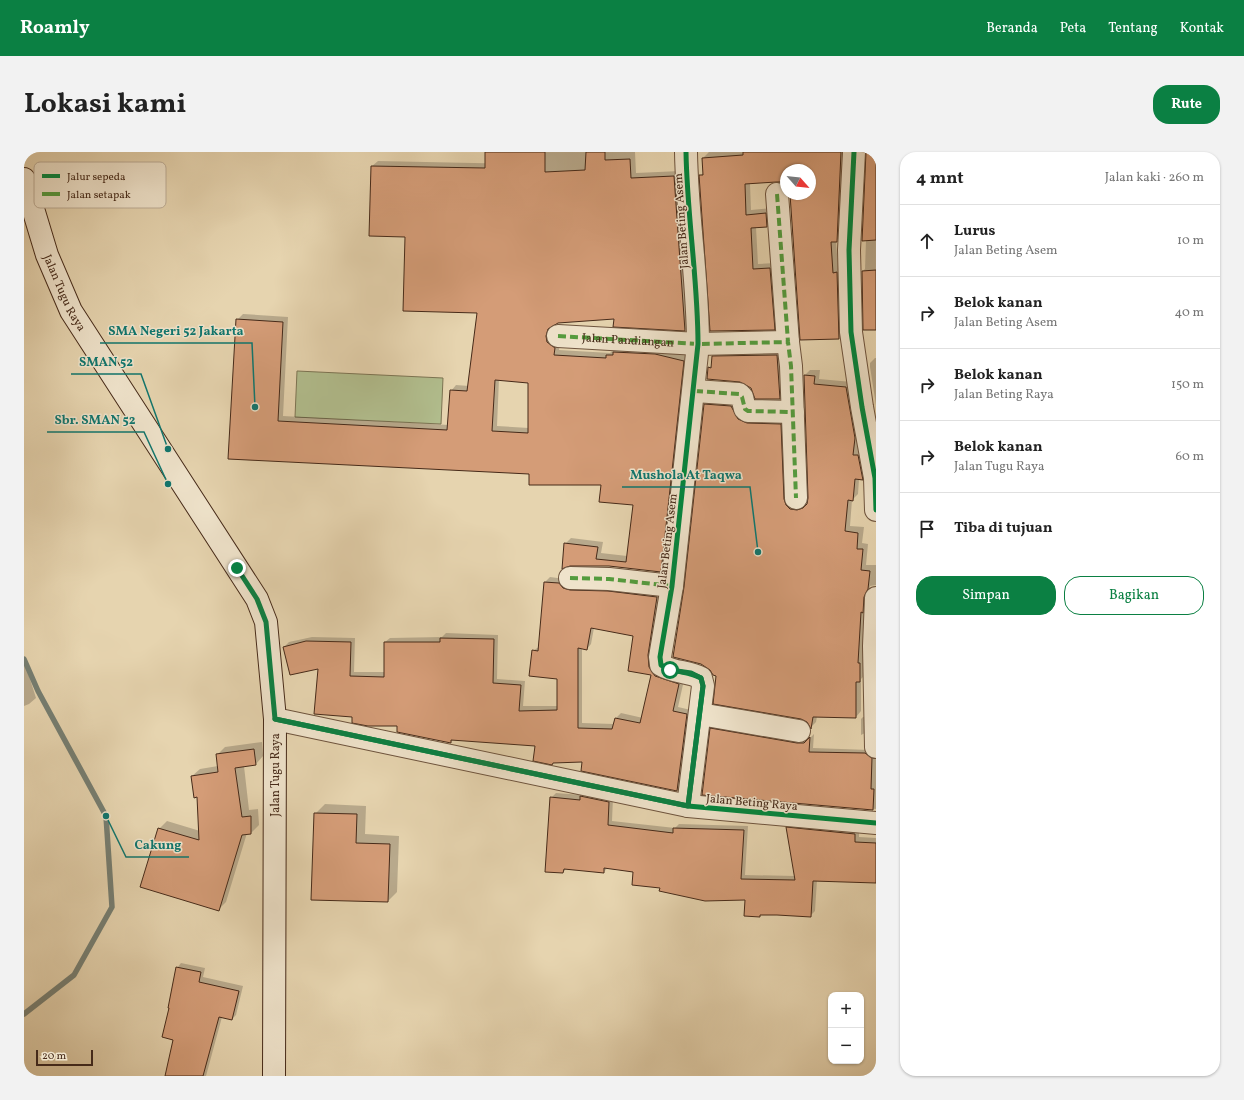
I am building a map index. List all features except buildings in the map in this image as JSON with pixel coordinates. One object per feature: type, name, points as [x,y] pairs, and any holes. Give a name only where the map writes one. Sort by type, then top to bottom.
[{"type":"street","name":"Jalan Beting Asem","points":[[686,152],[687,194],[698,304],[698,344],[695,391],[672,586],[660,657],[661,665],[670,670],[691,673],[701,678],[703,686],[688,806]]},
{"type":"street","points":[[854,152],[849,250],[851,332],[862,407],[875,478],[876,510]]},
{"type":"street","name":"Jalan Tugu Raya","points":[[24,179],[47,255],[71,311],[257,599],[266,622],[275,719],[274,1076]]},
{"type":"street","points":[[777,194],[794,412],[796,498]]},
{"type":"street","name":"Jalan Pandiangan","points":[[558,336],[698,344],[788,342]]},
{"type":"street","points":[[695,391],[740,394],[745,409],[748,411],[794,412]]},
{"type":"street","points":[[570,578],[609,579],[672,586]]},
{"type":"street","points":[[876,598],[874,646],[876,747]]},
{"type":"street","points":[[700,714],[799,731]]},
{"type":"street","name":"Jalan Beting Raya","points":[[275,719],[688,806],[876,823]]},
{"type":"green space","points":[[297,371],[443,378],[441,424],[295,417]]},
{"type":"waterway","points":[[24,659],[38,691],[106,816],[112,907],[74,975],[24,1014]]},
{"type":"marked path","points":[[777,194],[791,366],[796,498]]},
{"type":"marked path","points":[[558,336],[698,344],[788,342]]},
{"type":"marked path","points":[[695,391],[739,394],[742,397],[745,409],[748,411],[793,412]]},
{"type":"marked path","points":[[570,578],[609,579],[672,586]]},
{"type":"cycle path","points":[[686,152],[688,200],[698,320],[698,344],[672,586],[660,657],[661,665],[666,668],[701,678],[703,686],[688,806]]},
{"type":"cycle path","points":[[854,152],[849,250],[851,332],[862,407],[875,478],[876,510]]},
{"type":"cycle path","points":[[275,719],[688,806],[876,823]]},
{"type":"place","name":"SMA Negeri 52 Jakarta","points":[[255,407]]},
{"type":"place","name":"SMAN 52","points":[[168,449]]},
{"type":"place","name":"Sbr. SMAN 52","points":[[168,484]]},
{"type":"place","name":"Mushola At Taqwa","points":[[758,552]]},
{"type":"place","name":"Cakung","points":[[106,816]]},
{"type":"route","points":[[237,568],[257,599],[266,622],[273,680],[275,719],[688,806],[703,686],[701,678],[691,673],[670,670]]}]
